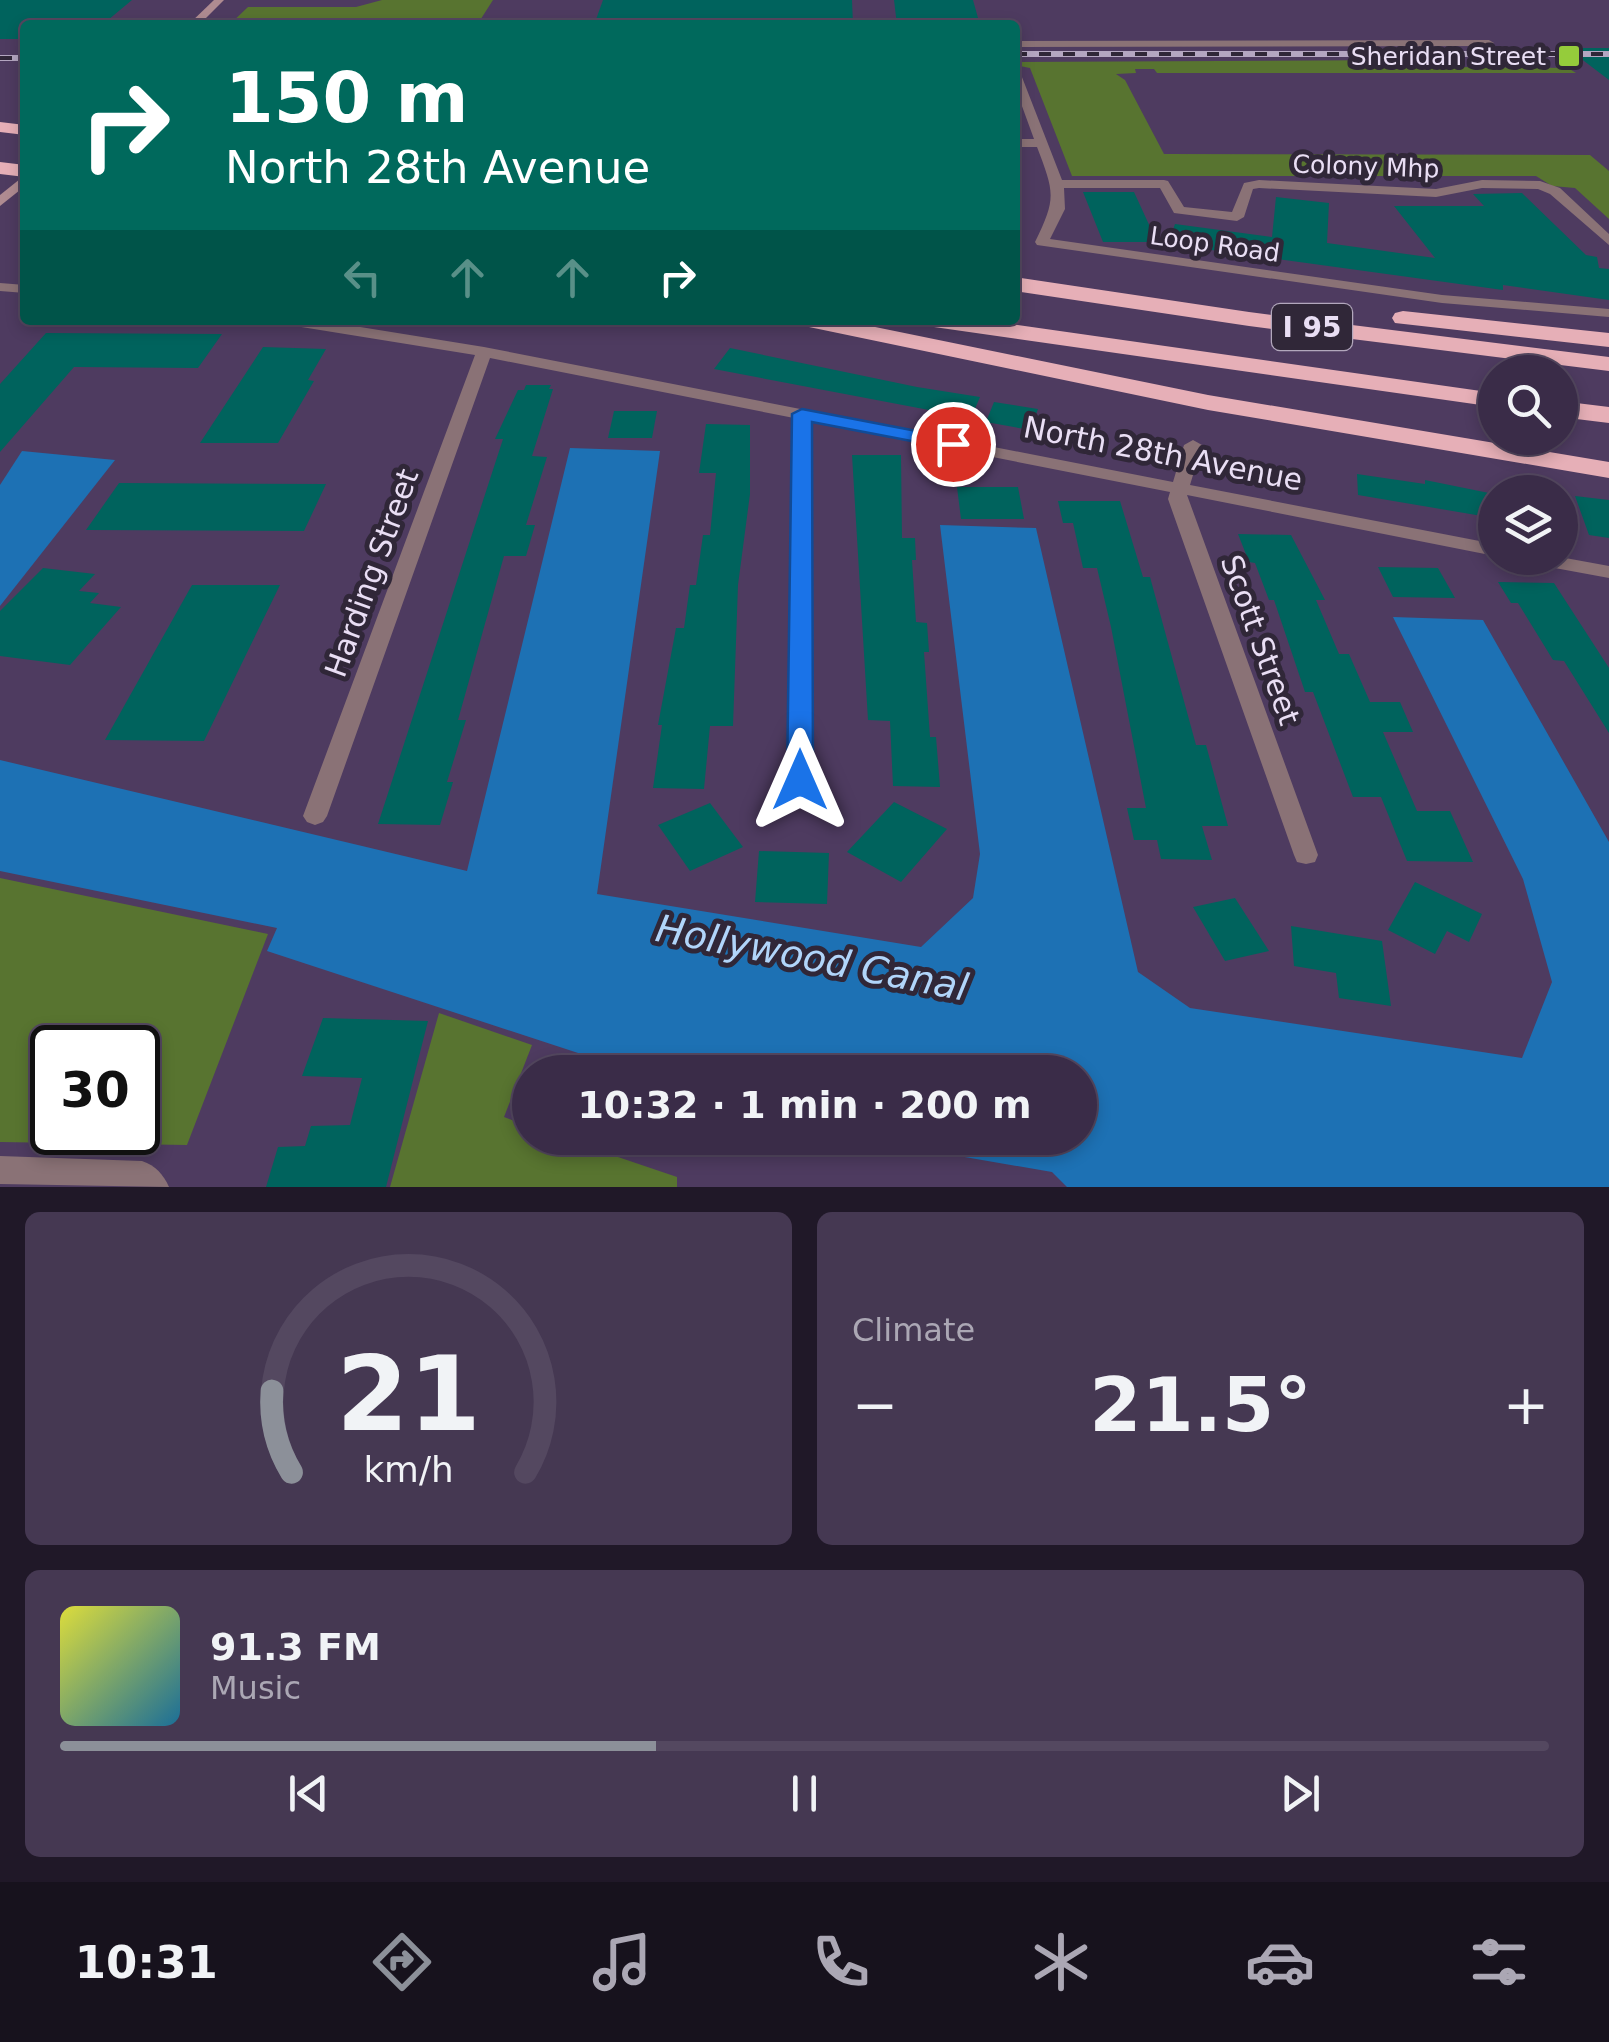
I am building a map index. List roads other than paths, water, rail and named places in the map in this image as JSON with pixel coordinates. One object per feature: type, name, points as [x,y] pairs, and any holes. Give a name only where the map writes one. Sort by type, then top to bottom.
[{"type":"highway","points":[[0,127],[13,148]]},
{"type":"highway","points":[[1020,273],[1609,340]]},
{"type":"highway","name":"I 95","points":[[1020,285],[1249,319],[1609,364]]},
{"type":"highway","points":[[1020,298],[1478,361]]},
{"type":"highway","points":[[1020,318],[1478,382]]},
{"type":"highway","points":[[832,325],[1254,412],[1609,470]]},
{"type":"highway","name":"I 95","points":[[969,325],[1478,398]]},
{"type":"highway","points":[[1578,375],[1609,379]]},
{"type":"highway","points":[[1578,394],[1609,398]]},
{"type":"highway","points":[[1578,411],[1609,415]]},
{"type":"street","points":[[197,20],[219,0]]},
{"type":"street","points":[[1020,44],[1489,43]]},
{"type":"street","points":[[1020,86],[1057,184]]},
{"type":"street","points":[[1020,143],[1040,143]]},
{"type":"street","points":[[0,202],[20,184]]},
{"type":"street","name":"Loop Road","points":[[1248,186],[1237,217],[1179,210],[1164,184],[1057,184],[1058,209],[1042,242],[1380,290],[1609,314]]},
{"type":"street","name":"Colony Mhp","points":[[1248,186],[1436,192],[1482,184],[1540,186],[1555,191],[1609,241]]},
{"type":"street","name":"North 28th Avenue","points":[[319,325],[484,352],[1478,547]]},
{"type":"street","name":"Harding Street","points":[[315,816],[484,352]]},
{"type":"street","points":[[800,780],[802,414]]},
{"type":"street","points":[[1179,487],[1192,446]]},
{"type":"street","name":"Scott Street","points":[[1179,487],[1177,499],[1306,854]]},
{"type":"street","points":[[1578,567],[1608,573]]},
{"type":"street","points":[[0,1170],[142,1175],[154,1187]]},
{"type":"water","name":"Hollywood Canal","points":[[570,448],[660,451],[597,894],[921,947],[973,898],[980,854],[940,525],[1036,528],[1138,972],[1190,1008],[1522,1058],[1552,982],[1523,879],[1393,617],[1483,620],[1609,842],[1609,1187],[1067,1187],[1052,1172],[954,1155],[1097,1155],[1097,1055],[584,1055],[267,951],[277,928],[0,871],[0,760],[467,871]]},
{"type":"water","points":[[22,451],[115,460],[0,606],[0,485]]},
{"type":"railway","points":[[1020,54],[1609,54]]},
{"type":"railway","points":[[0,58],[20,58]]},
{"type":"place","name":"Sheridan Street","points":[[1569,56]]}]
